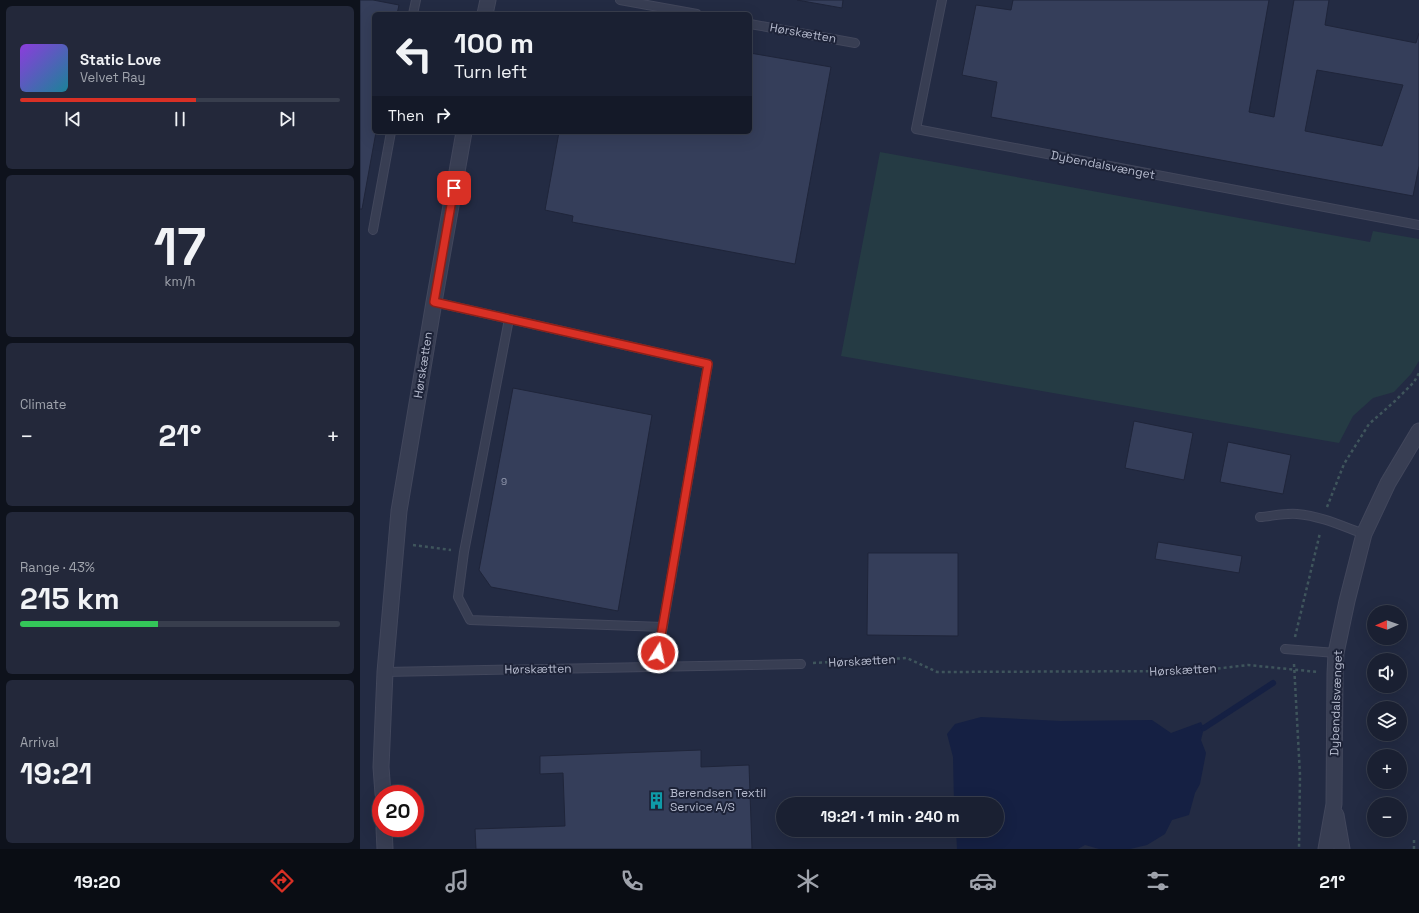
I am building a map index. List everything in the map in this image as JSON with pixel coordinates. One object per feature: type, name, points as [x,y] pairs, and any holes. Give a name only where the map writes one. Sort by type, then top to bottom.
[{"type":"street","points":[[486,12],[488,0]]},
{"type":"street","name":"Hørskætten","points":[[383,785],[385,672],[399,511],[464,134]]},
{"type":"street","name":"Dybendalsvænget","points":[[1326,849],[1334,804],[1336,653],[1347,600],[1364,534],[1388,483],[1419,431]]},
{"type":"street","name":"Dybendalsvænget","points":[[1334,804],[1342,849]]},
{"type":"street","points":[[384,837],[385,849]]},
{"type":"lane","points":[[413,12],[416,0]]},
{"type":"lane","points":[[620,0],[686,12]]},
{"type":"lane","name":"Dybendalsvænget","points":[[942,0],[916,129],[1419,225]]},
{"type":"lane","name":"Hørskætten","points":[[752,24],[855,43]]},
{"type":"lane","points":[[373,230],[391,134]]},
{"type":"lane","points":[[434,302],[708,364],[656,667]]},
{"type":"lane","points":[[509,319],[464,552],[458,597],[470,620],[663,627]]},
{"type":"lane","points":[[1260,517],[1296,514],[1323,519],[1364,534]]},
{"type":"lane","points":[[1285,649],[1336,653]]},
{"type":"lane","name":"Hørskætten","points":[[385,672],[801,664]]},
{"type":"path","points":[[1299,849],[1300,774],[1294,669],[1294,639],[1323,519],[1344,464],[1369,424],[1395,401],[1419,373]]},
{"type":"path","points":[[1415,379],[1419,381]]},
{"type":"path","points":[[396,543],[464,552]]},
{"type":"path","name":"Hørskætten","points":[[801,664],[907,658],[937,672],[1197,671],[1248,664],[1335,674]]},
{"type":"path","points":[[1414,840],[1414,849]]},
{"type":"shaded area","points":[[880,152],[1370,242],[1373,231],[1419,239],[1419,361],[1411,374],[1394,392],[1373,398],[1353,416],[1339,443],[841,356]]},
{"type":"water","points":[[981,717],[1061,721],[1152,720],[1171,733],[1201,722],[1204,728],[1201,740],[1206,753],[1200,784],[1195,793],[1189,815],[1172,820],[1165,834],[1147,845],[1130,849],[1099,849],[1085,845],[1078,849],[957,849],[956,837],[1004,837],[1004,797],[954,797],[953,757],[947,734],[955,724]]},
{"type":"building","points":[[360,0],[373,0],[399,5],[397,12],[372,12],[372,134],[376,134],[362,209],[360,209]]},
{"type":"building","points":[[797,0],[843,0],[842,8]]},
{"type":"building","points":[[1013,0],[1269,0],[1249,112],[1274,117],[1294,0],[1329,0],[1325,25],[1416,43],[1419,33],[1419,166],[1413,196],[991,117],[997,82],[962,75],[976,5],[1011,10]],"holes":[[[1317,70],[1403,85],[1382,146],[1305,131]]]},
{"type":"building","points":[[752,53],[831,67],[795,264],[572,222],[573,216],[545,210],[559,134],[752,134]]},
{"type":"building","points":[[513,388],[652,415],[618,611],[491,587],[479,570]]},
{"type":"building","points":[[1134,421],[1193,433],[1184,480],[1125,468]]},
{"type":"building","points":[[1228,442],[1291,455],[1283,494],[1220,482]]},
{"type":"building","points":[[1158,542],[1242,556],[1239,573],[1155,559]]},
{"type":"building","points":[[868,553],[958,553],[958,636],[867,635]]},
{"type":"building","name":"Berendsen Textil Service A/S","points":[[701,750],[701,767],[749,765],[752,849],[476,849],[475,829],[565,826],[563,773],[540,774],[540,756]]},
{"type":"waterway","points":[[1204,728],[1273,683]]},
{"type":"place","name":"Berendsen Textil Service A/S","points":[[657,800]]},
{"type":"route","points":[[454,188],[434,302],[708,364],[658,653]]}]
